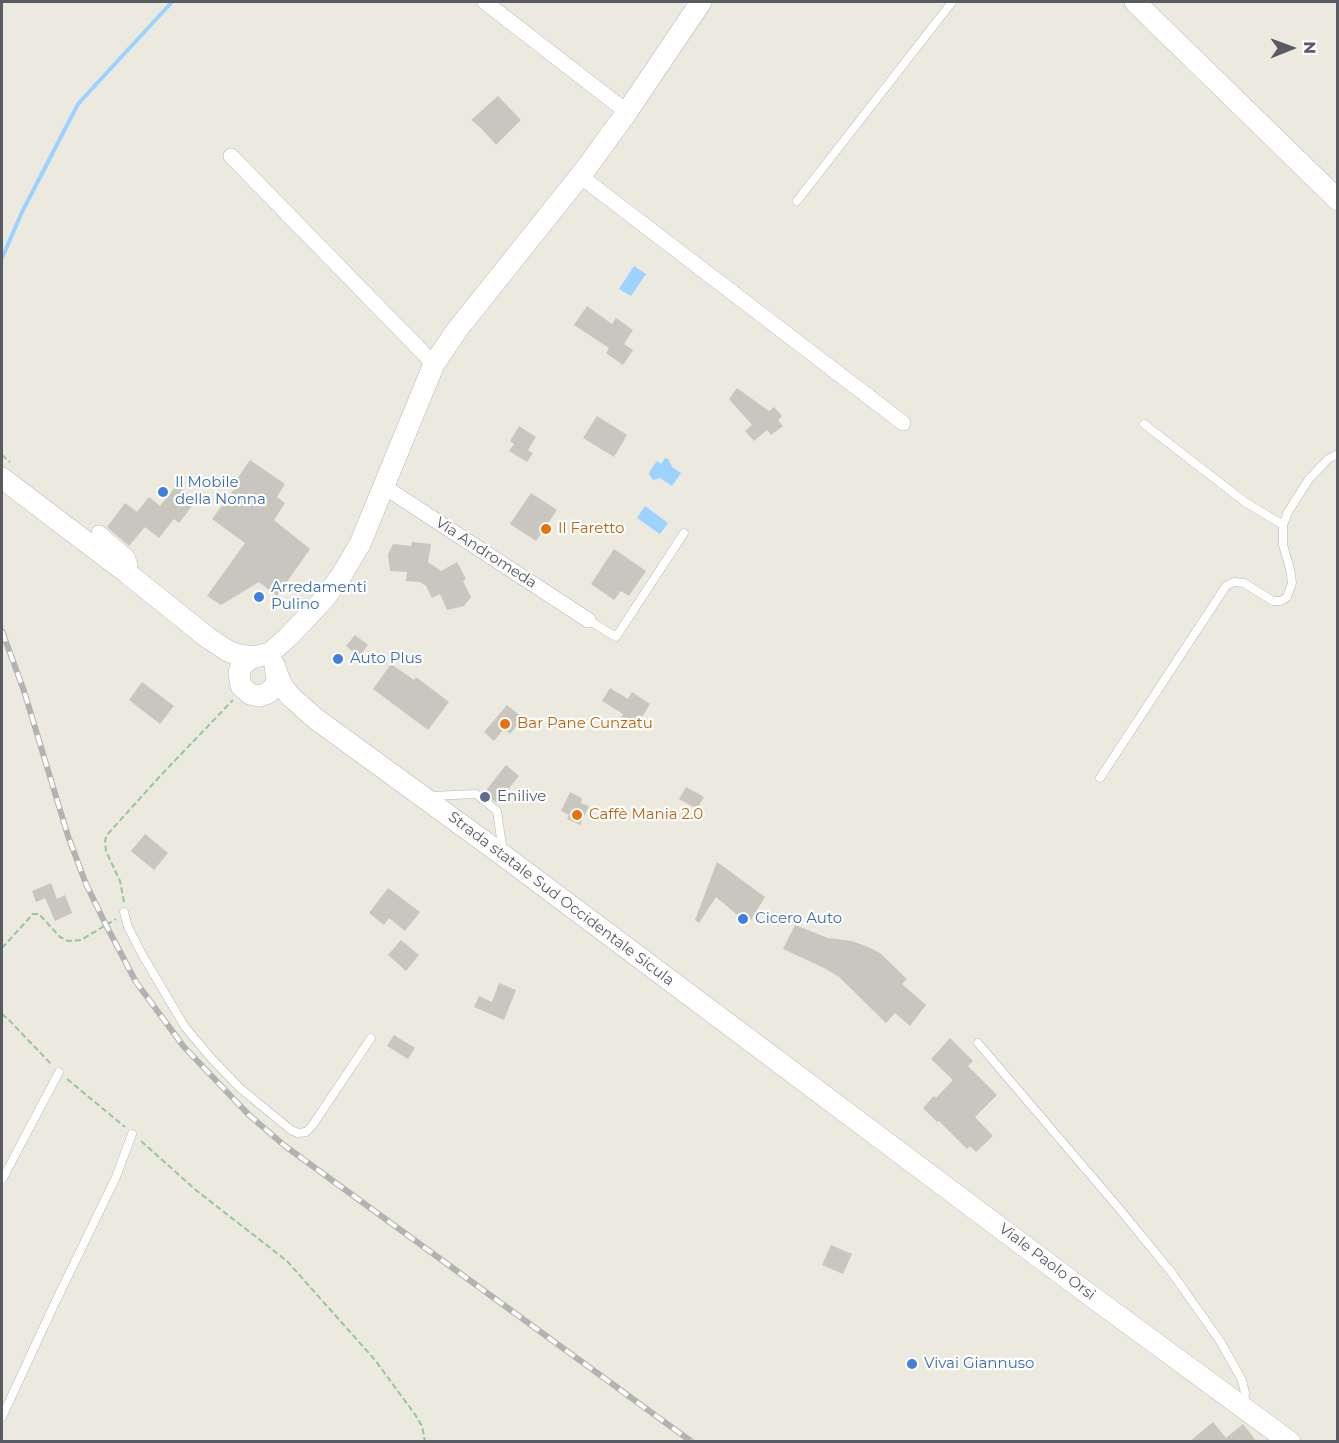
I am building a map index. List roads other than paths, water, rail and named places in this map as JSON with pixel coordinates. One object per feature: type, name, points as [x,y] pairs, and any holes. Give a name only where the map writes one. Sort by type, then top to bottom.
[{"type":"main road","points":[[247,688],[239,673],[243,664],[250,658],[270,653],[288,637],[324,599],[360,544],[434,364],[457,330],[580,176],[702,2]]},
{"type":"main road","points":[[1135,2],[1338,200]]},
{"type":"main road","points":[[2,478],[208,638],[238,655],[257,657],[272,662],[282,686],[316,719]]},
{"type":"main road","points":[[247,688],[272,690],[277,683],[277,672],[288,637]]},
{"type":"main road","points":[[208,638],[225,656],[247,688],[283,702],[316,719]]},
{"type":"main road","name":"Strada statale Sud Occidentale Sicula","points":[[316,719],[805,1081]]},
{"type":"main road","name":"Viale Paolo Orsi","points":[[805,1081],[1290,1442]]},
{"type":"street","points":[[485,2],[627,112]]},
{"type":"street","points":[[231,156],[434,364]]},
{"type":"street","points":[[580,176],[903,423]]},
{"type":"street","name":"Via Andromeda","points":[[383,486],[588,620]]},
{"type":"street","points":[[99,533],[127,557],[130,566],[127,573]]},
{"type":"lane","points":[[797,201],[952,2]]},
{"type":"lane","points":[[1144,424],[1245,502],[1283,525]]},
{"type":"lane","points":[[1100,778],[1226,586],[1234,582],[1244,584],[1273,601],[1281,601],[1287,597],[1292,583],[1283,545],[1283,525],[1288,512],[1309,478],[1328,459],[1338,454]]},
{"type":"lane","points":[[588,620],[616,637],[684,533]]},
{"type":"lane","points":[[423,797],[476,794],[497,811],[504,856]]},
{"type":"lane","points":[[124,912],[128,927],[185,1027],[240,1089],[291,1130],[298,1133],[306,1132],[312,1126],[371,1038]]},
{"type":"lane","points":[[978,1043],[1172,1273],[1220,1341],[1242,1380],[1245,1393],[1244,1408]]},
{"type":"lane","points":[[2,1180],[59,1072]]},
{"type":"lane","points":[[2,1417],[116,1177],[132,1134]]},
{"type":"water","points":[[634,266],[646,274],[631,296],[619,289]]},
{"type":"water","points":[[665,458],[681,473],[672,486],[660,478],[653,480],[649,474],[657,461],[661,464]]},
{"type":"water","points":[[645,506],[668,523],[660,534],[637,518]]},
{"type":"waterway","points":[[2,258],[22,212],[78,104],[172,2]]},
{"type":"railway","points":[[2,631],[24,691],[68,836],[86,884],[136,982],[184,1047],[249,1115],[285,1146],[692,1442]]},
{"type":"place","name":"Il Mobile della Nonna","points":[[163,492]]},
{"type":"place","name":"Il Faretto","points":[[546,529]]},
{"type":"place","name":"Arredamenti Pulino","points":[[259,597]]},
{"type":"place","name":"Auto Plus","points":[[338,659]]},
{"type":"place","name":"Bar Pane Cunzatu","points":[[505,724]]},
{"type":"place","name":"Enilive","points":[[485,797]]},
{"type":"place","name":"Caffè Mania 2.0","points":[[577,815]]},
{"type":"place","name":"Cicero Auto","points":[[743,919]]},
{"type":"place","name":"Vivai Giannuso","points":[[912,1364]]}]
